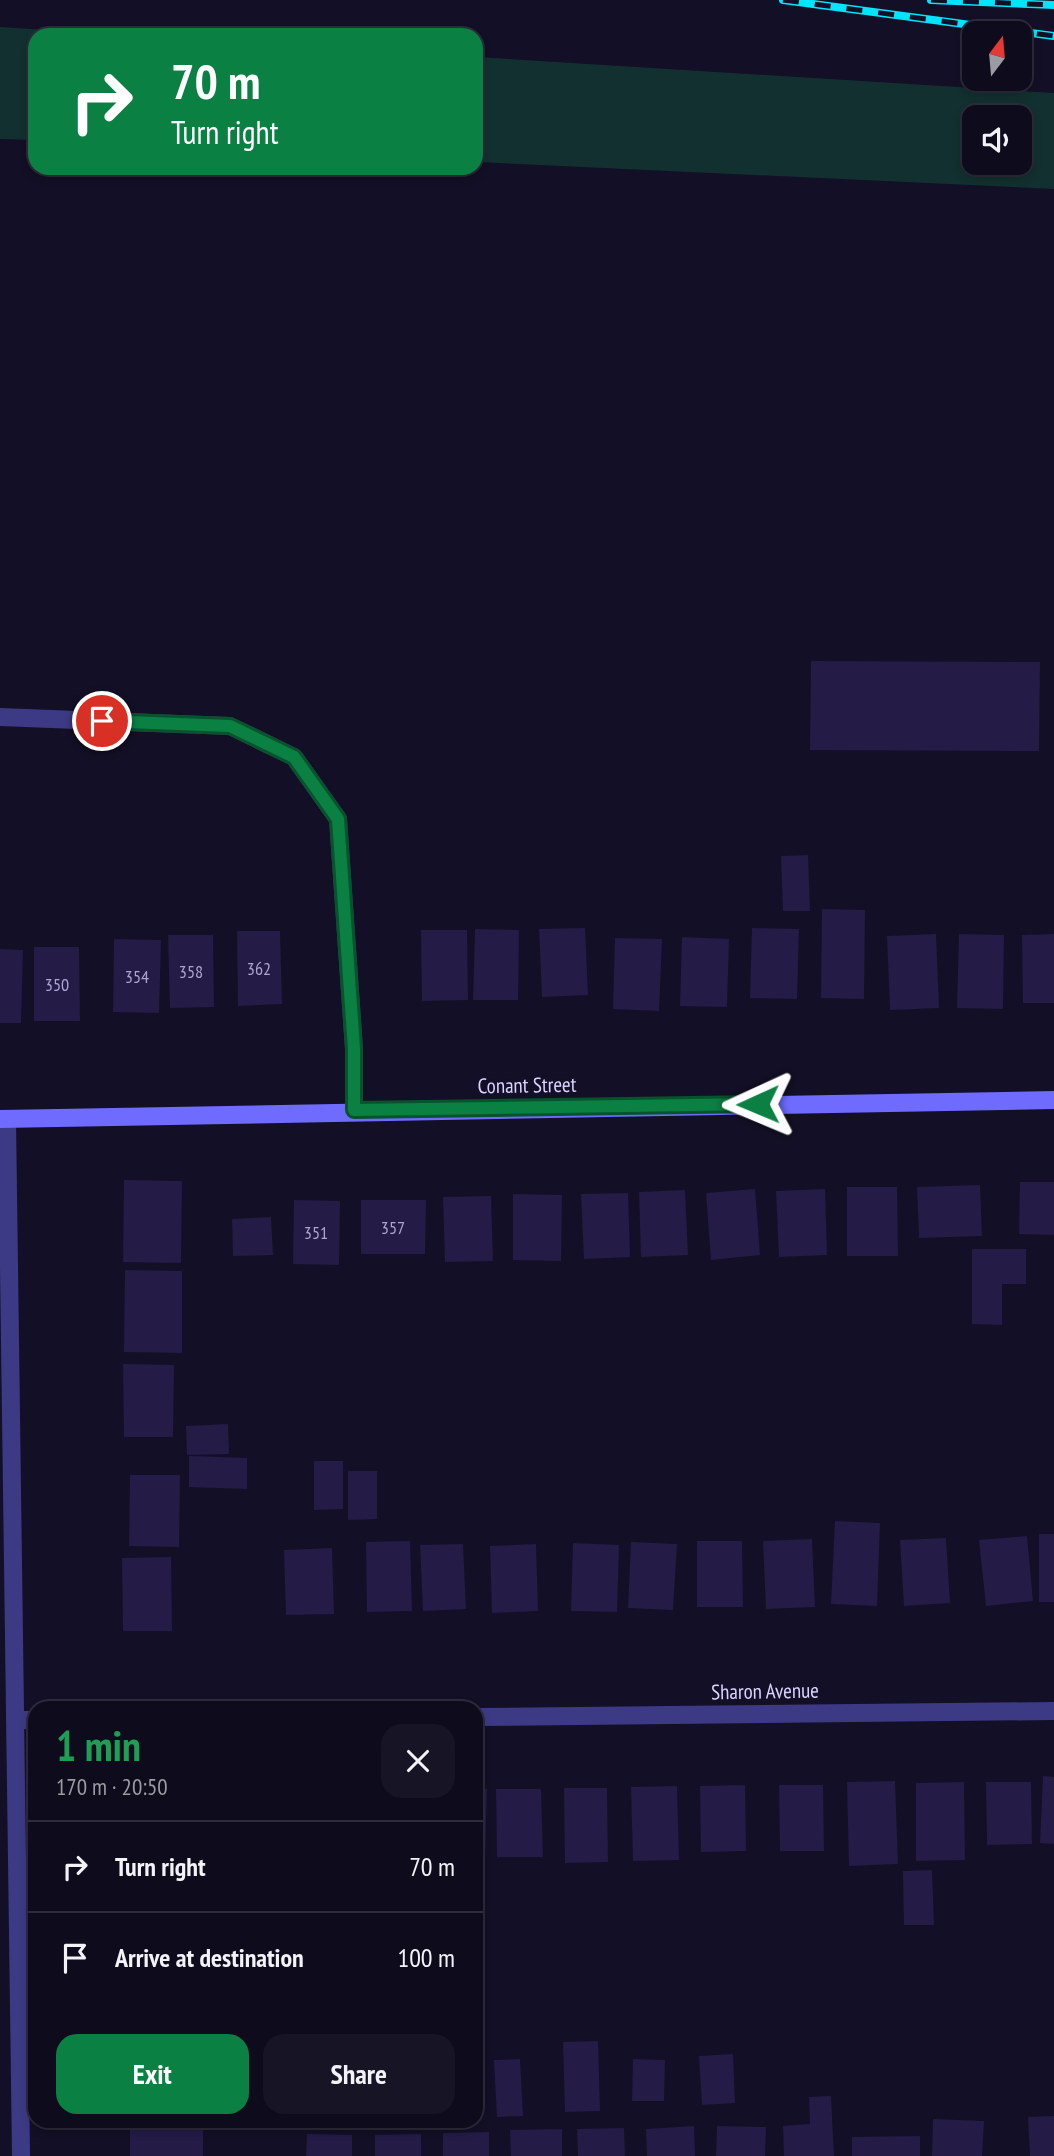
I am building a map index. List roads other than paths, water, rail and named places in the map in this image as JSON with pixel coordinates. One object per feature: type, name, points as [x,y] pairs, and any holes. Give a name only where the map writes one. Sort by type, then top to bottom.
[{"type":"street","points":[[0,717],[230,726],[294,757],[338,819],[354,1049],[354,1110]]},
{"type":"street","name":"Conant Street","points":[[3,1119],[354,1110],[1054,1100]]},
{"type":"street","points":[[3,1119],[21,2156]]},
{"type":"street","name":"Sharon Avenue","points":[[483,1717],[1054,1710]]},
{"type":"street","points":[[15,1720],[28,1720]]},
{"type":"railway","points":[[783,0],[1054,36]]},
{"type":"railway","points":[[931,0],[1054,5]]}]
